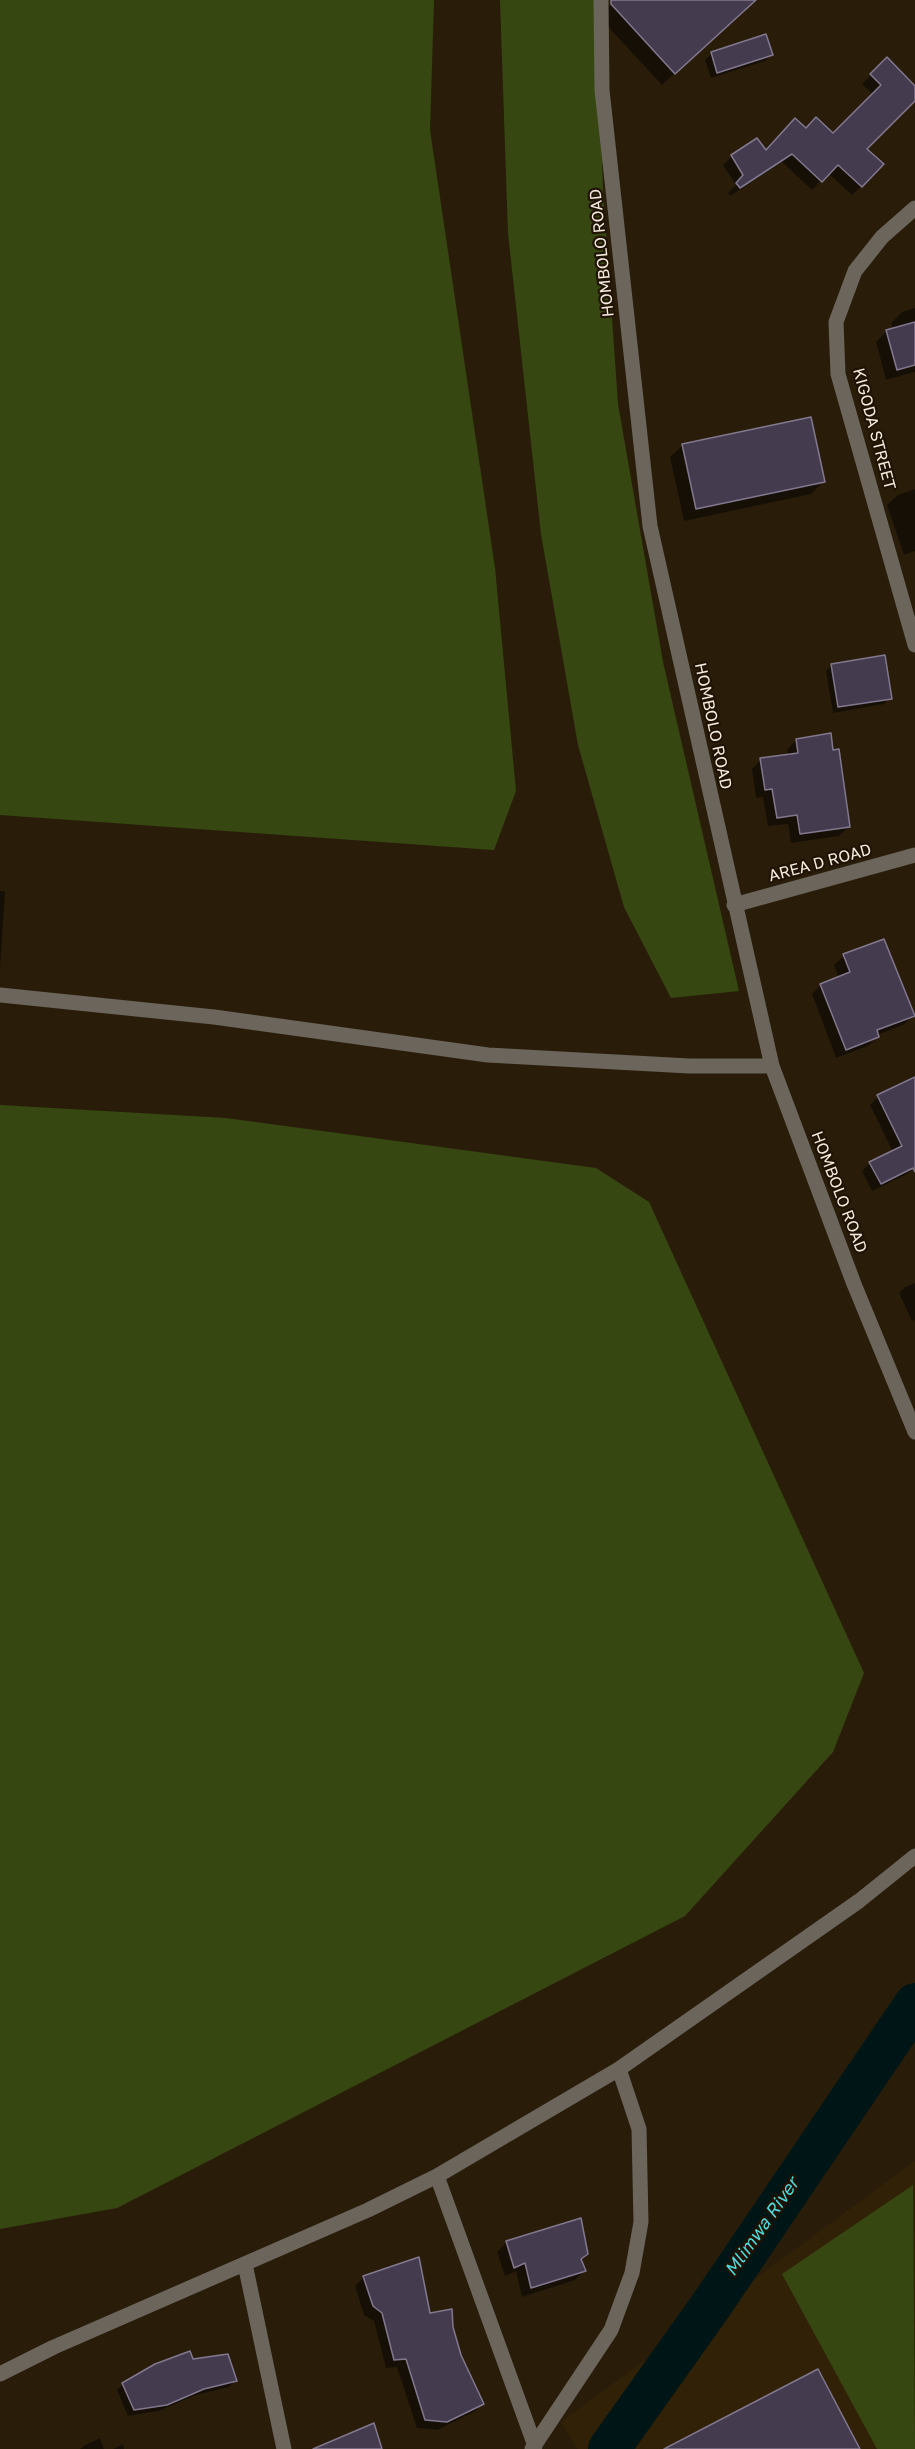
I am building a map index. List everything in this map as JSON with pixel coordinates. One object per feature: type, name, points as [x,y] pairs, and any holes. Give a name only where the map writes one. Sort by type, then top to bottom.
[{"type":"street","name":"HOMBOLO ROAD","points":[[601,0],[602,90],[650,526],[771,1066],[854,1284],[915,1432]]},
{"type":"street","name":"KIGODA STREET","points":[[915,208],[882,237],[855,271],[836,322],[838,374],[915,645]]},
{"type":"street","name":"AREA D ROAD","points":[[734,905],[915,855]]},
{"type":"street","points":[[0,995],[214,1017],[488,1055],[689,1066],[771,1066]]},
{"type":"street","points":[[0,2374],[54,2347],[368,2211],[436,2176],[619,2069],[859,1901],[915,1856]]},
{"type":"street","points":[[533,2447],[611,2330],[632,2273],[641,2222],[639,2129],[619,2069]]},
{"type":"street","points":[[436,2176],[533,2447]]},
{"type":"street","points":[[245,2264],[284,2449]]},
{"type":"shaded area","points":[[915,2161],[915,2449],[578,2449],[561,2422]]},
{"type":"green space","points":[[0,0],[434,0],[430,130],[495,568],[516,791],[494,850],[0,815]]},
{"type":"green space","points":[[500,0],[596,0],[603,190],[618,404],[663,662],[739,991],[671,998],[624,907],[578,745],[541,534],[508,233]]},
{"type":"green space","points":[[0,1105],[226,1118],[596,1168],[649,1202],[864,1673],[833,1752],[685,1916],[117,2208],[0,2229]]},
{"type":"green space","points":[[913,2185],[915,2449],[877,2449],[782,2274]]},
{"type":"building","points":[[611,0],[756,0],[675,74],[611,4]]},
{"type":"building","points":[[766,34],[773,55],[717,73],[711,52]]},
{"type":"building","points":[[887,57],[915,86],[915,101],[867,149],[884,164],[862,187],[838,165],[822,182],[792,154],[740,188],[736,183],[743,175],[731,155],[757,138],[766,150],[795,118],[806,128],[816,117],[833,133],[881,85],[870,74]]},
{"type":"building","points":[[915,322],[915,365],[897,370],[886,330]]},
{"type":"building","points":[[811,417],[825,482],[696,509],[682,444]]},
{"type":"building","points":[[885,655],[892,699],[838,707],[831,664]]},
{"type":"building","points":[[831,733],[833,750],[839,749],[850,827],[800,834],[797,815],[777,818],[772,789],[765,790],[760,758],[798,753],[796,739]]},
{"type":"building","points":[[884,939],[915,1016],[877,1030],[879,1037],[846,1050],[820,984],[850,972],[843,954]]},
{"type":"building","points":[[915,1077],[915,1172],[913,1168],[881,1184],[869,1162],[902,1146],[877,1095]]},
{"type":"building","points":[[581,2218],[588,2254],[581,2259],[586,2271],[531,2288],[525,2263],[514,2268],[506,2241]]},
{"type":"building","points":[[419,2257],[430,2313],[452,2309],[453,2327],[461,2355],[484,2404],[447,2422],[425,2420],[406,2359],[394,2360],[382,2313],[373,2306],[363,2276]]},
{"type":"building","points":[[190,2351],[193,2359],[228,2354],[237,2381],[204,2389],[167,2405],[134,2410],[122,2383],[155,2364]]},
{"type":"building","points":[[818,2369],[860,2449],[664,2449]]},
{"type":"building","points":[[374,2423],[382,2449],[313,2449]]},
{"type":"waterway","name":"Mlimwa River","points":[[609,2449],[712,2304],[915,2004]]}]
